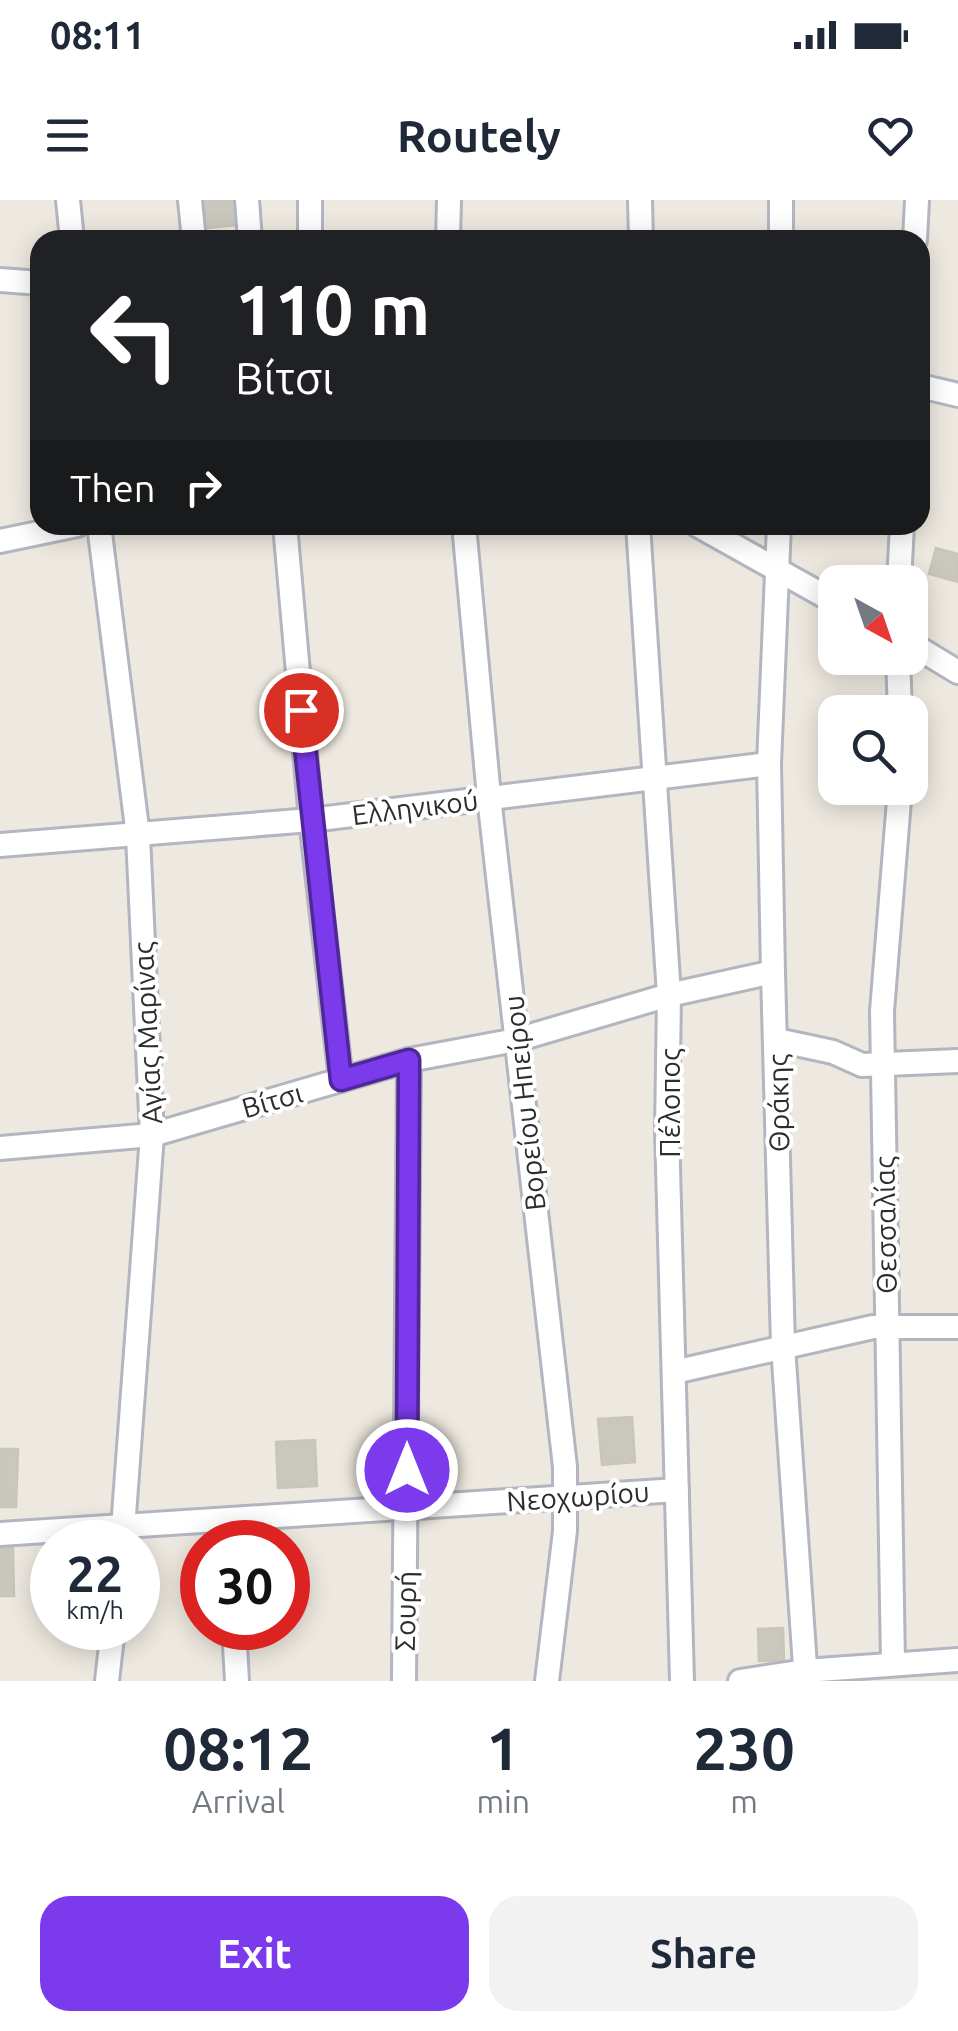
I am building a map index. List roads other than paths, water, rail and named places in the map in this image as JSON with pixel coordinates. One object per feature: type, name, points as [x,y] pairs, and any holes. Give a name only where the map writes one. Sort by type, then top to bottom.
[{"type":"street","points":[[68,200],[71,230]]},
{"type":"street","points":[[190,200],[193,230]]},
{"type":"street","points":[[247,200],[249,230]]},
{"type":"street","points":[[310,200],[310,230]]},
{"type":"street","points":[[448,230],[450,200]]},
{"type":"street","points":[[640,200],[641,230]]},
{"type":"street","points":[[781,200],[781,230]]},
{"type":"street","points":[[915,230],[916,200]]},
{"type":"street","points":[[0,280],[30,282]]},
{"type":"street","points":[[930,388],[958,395]]},
{"type":"street","points":[[0,541],[30,535]]},
{"type":"street","name":"Αγίας Μαρίνας","points":[[100,535],[138,836],[152,1135],[124,1520]]},
{"type":"street","points":[[285,535],[310,820],[341,1080]]},
{"type":"street","name":"Βορείου Ηπείρου","points":[[465,535],[489,798],[567,1497],[547,1681]]},
{"type":"street","name":"Πέλοπος","points":[[639,535],[669,995],[682,1681]]},
{"type":"street","points":[[714,535],[818,593]]},
{"type":"street","name":"Θράκης","points":[[779,535],[769,764],[773,972],[783,1346],[806,1676]]},
{"type":"street","points":[[900,565],[901,535]]},
{"type":"street","points":[[928,654],[958,672]]},
{"type":"street","name":"Ελληνικού","points":[[0,845],[310,820],[769,764]]},
{"type":"street","name":"Θεσσαλίας","points":[[893,1663],[882,1011],[899,805]]},
{"type":"street","name":"Βίτσι","points":[[0,1148],[152,1135],[409,1060],[516,1040],[669,995],[773,972]]},
{"type":"street","points":[[776,1040],[833,1052],[862,1065],[958,1060]]},
{"type":"street","name":"Σουρή","points":[[404,1681],[409,1060]]},
{"type":"street","points":[[674,1372],[886,1326],[958,1327]]},
{"type":"street","name":"Νεοχωρίου","points":[[310,1520],[406,1507],[677,1490]]},
{"type":"street","name":"Νεοχωρίου","points":[[0,1534],[30,1534]]},
{"type":"street","points":[[107,1681],[111,1650]]},
{"type":"street","points":[[235,1650],[236,1681]]},
{"type":"street","points":[[740,1681],[893,1663],[958,1660]]}]
